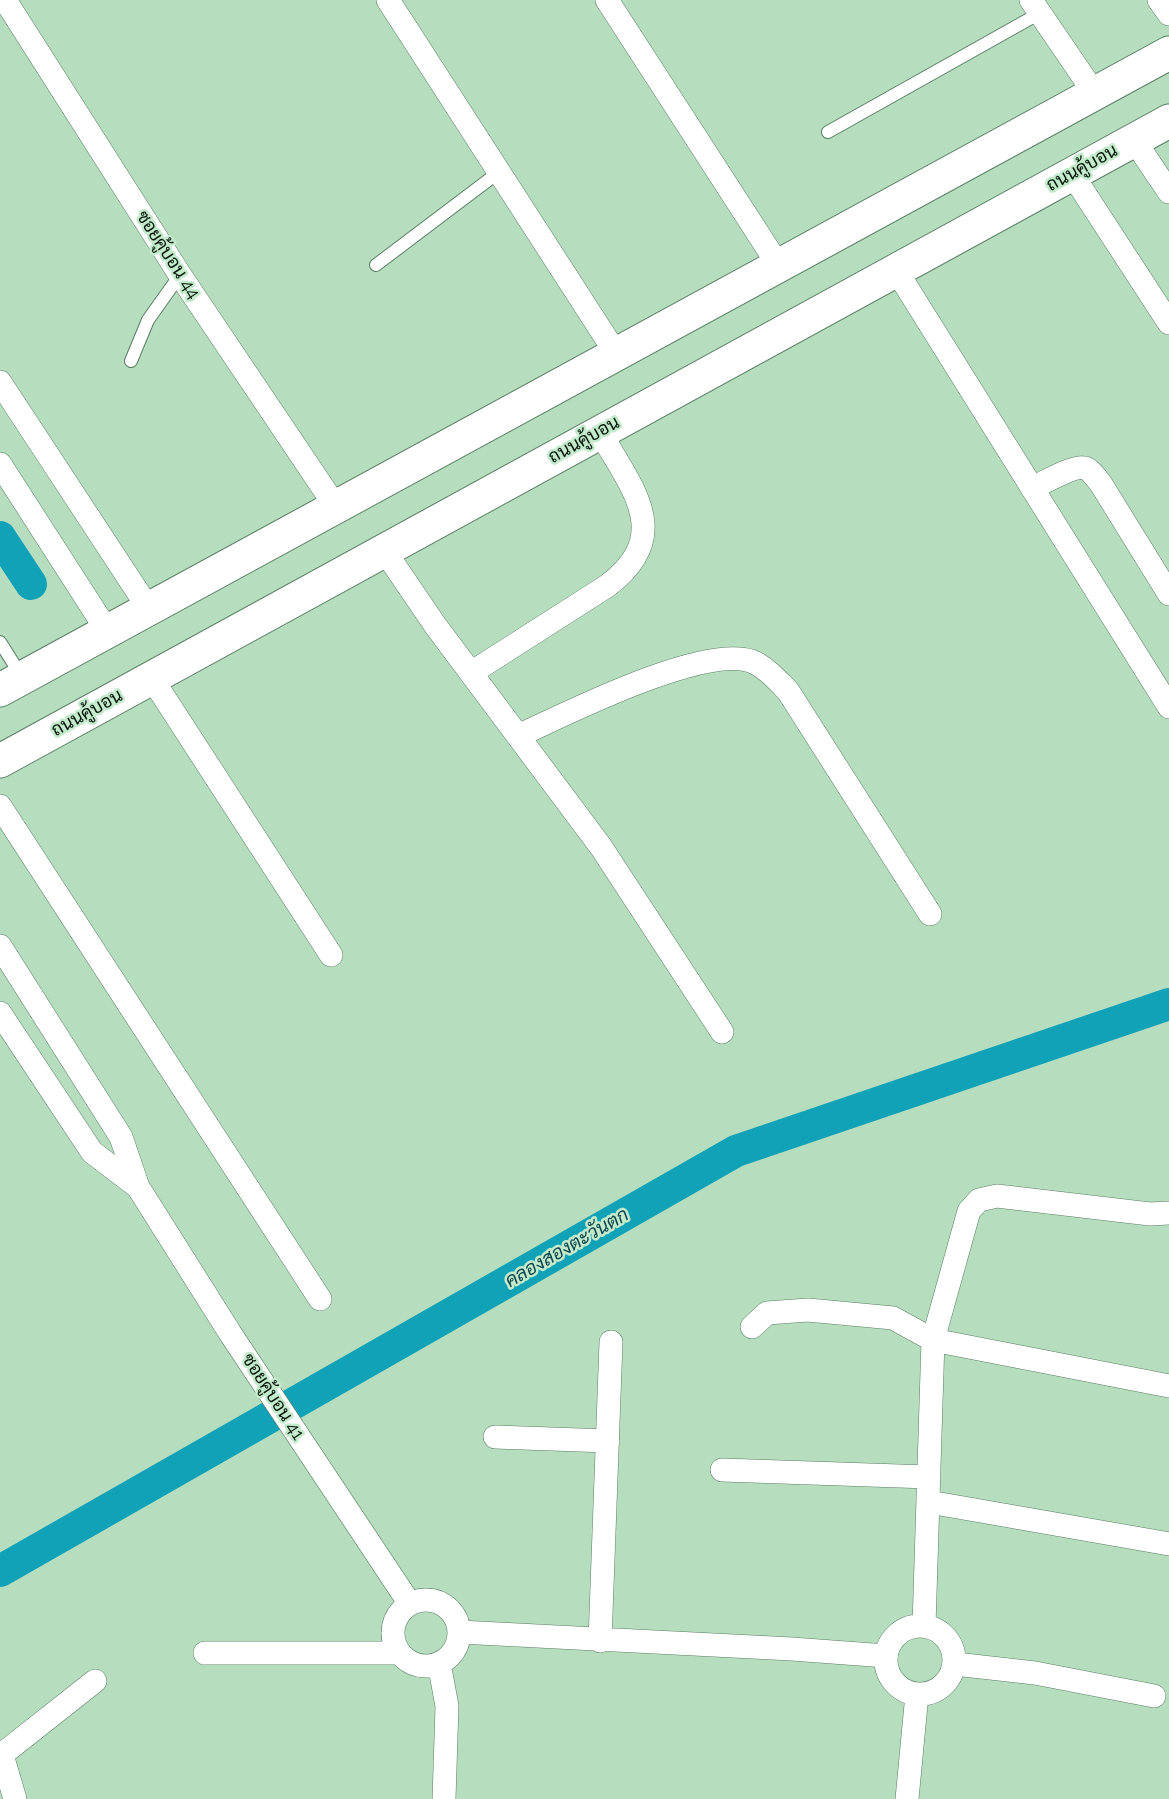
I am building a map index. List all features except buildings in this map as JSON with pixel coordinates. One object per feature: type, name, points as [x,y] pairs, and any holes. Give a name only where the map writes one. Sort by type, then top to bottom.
[{"type":"main road","points":[[11,684],[1169,53]]},
{"type":"main road","name":"ถนนคู้บอน","points":[[0,761],[1169,121]]},
{"type":"street","name":"ซอยคู้บอน 44","points":[[5,0],[180,275],[336,508]]},
{"type":"street","points":[[388,0],[617,355]]},
{"type":"street","points":[[607,0],[779,266]]},
{"type":"street","points":[[1159,0],[1169,14]]},
{"type":"street","points":[[1036,7],[1095,94]]},
{"type":"street","points":[[1135,140],[1169,192]]},
{"type":"street","points":[[1072,174],[1169,323]]},
{"type":"street","points":[[896,270],[1169,707]]},
{"type":"street","points":[[0,382],[149,609]]},
{"type":"street","points":[[471,673],[607,586],[626,572],[638,551],[645,531],[642,511],[600,432]]},
{"type":"street","points":[[0,464],[108,632]]},
{"type":"street","points":[[1032,488],[1076,468],[1085,468],[1093,474],[1169,594]]},
{"type":"street","points":[[384,550],[471,673],[520,735],[601,847],[722,1032]]},
{"type":"street","points":[[520,735],[664,673],[711,660],[750,661],[766,669],[788,691],[930,914]]},
{"type":"street","points":[[151,677],[331,955]]},
{"type":"street","points":[[0,806],[320,1299]]},
{"type":"street","name":"ซอยคู้บอน 41","points":[[0,947],[121,1137],[138,1187],[230,1333],[410,1604]]},
{"type":"street","name":"ซอยคู้บอน 41","points":[[0,1013],[92,1152],[138,1187]]},
{"type":"street","points":[[924,1626],[933,1340],[969,1211],[979,1200],[997,1196],[1150,1214],[1169,1213]]},
{"type":"street","points":[[752,1327],[767,1313],[808,1310],[893,1318],[933,1340],[1169,1386]]},
{"type":"street","points":[[600,1641],[611,1342]]},
{"type":"street","points":[[495,1437],[608,1441]]},
{"type":"street","points":[[722,1470],[929,1477]]},
{"type":"street","points":[[929,1502],[1169,1544]]},
{"type":"street","points":[[423,1600],[436,1601],[448,1608],[456,1619],[459,1632],[457,1645],[450,1656],[439,1663],[417,1665],[399,1653],[394,1643],[396,1621],[410,1604],[423,1600]]},
{"type":"street","points":[[911,1626],[924,1626],[937,1630],[948,1638],[954,1650],[955,1664],[951,1676],[942,1686],[930,1693],[917,1694],[904,1690],[894,1681],[887,1669],[886,1656],[890,1643],[899,1633],[911,1626]]},
{"type":"street","points":[[459,1632],[886,1656]]},
{"type":"street","points":[[205,1653],[399,1653]]},
{"type":"street","points":[[439,1663],[446,1706],[444,1799]]},
{"type":"street","points":[[955,1664],[1035,1673],[1154,1696]]},
{"type":"street","points":[[15,1799],[1,1755],[94,1681]]},
{"type":"street","points":[[907,1799],[917,1694]]},
{"type":"lane","points":[[828,132],[1036,7]]},
{"type":"lane","points":[[376,265],[499,172]]},
{"type":"lane","points":[[131,360],[148,320],[180,275]]},
{"type":"lane","points":[[0,642],[11,684]]},
{"type":"waterway","points":[[0,537],[31,584]]},
{"type":"waterway","name":"คลองสองตะวันตก","points":[[0,1571],[736,1151],[1169,1004]]}]
